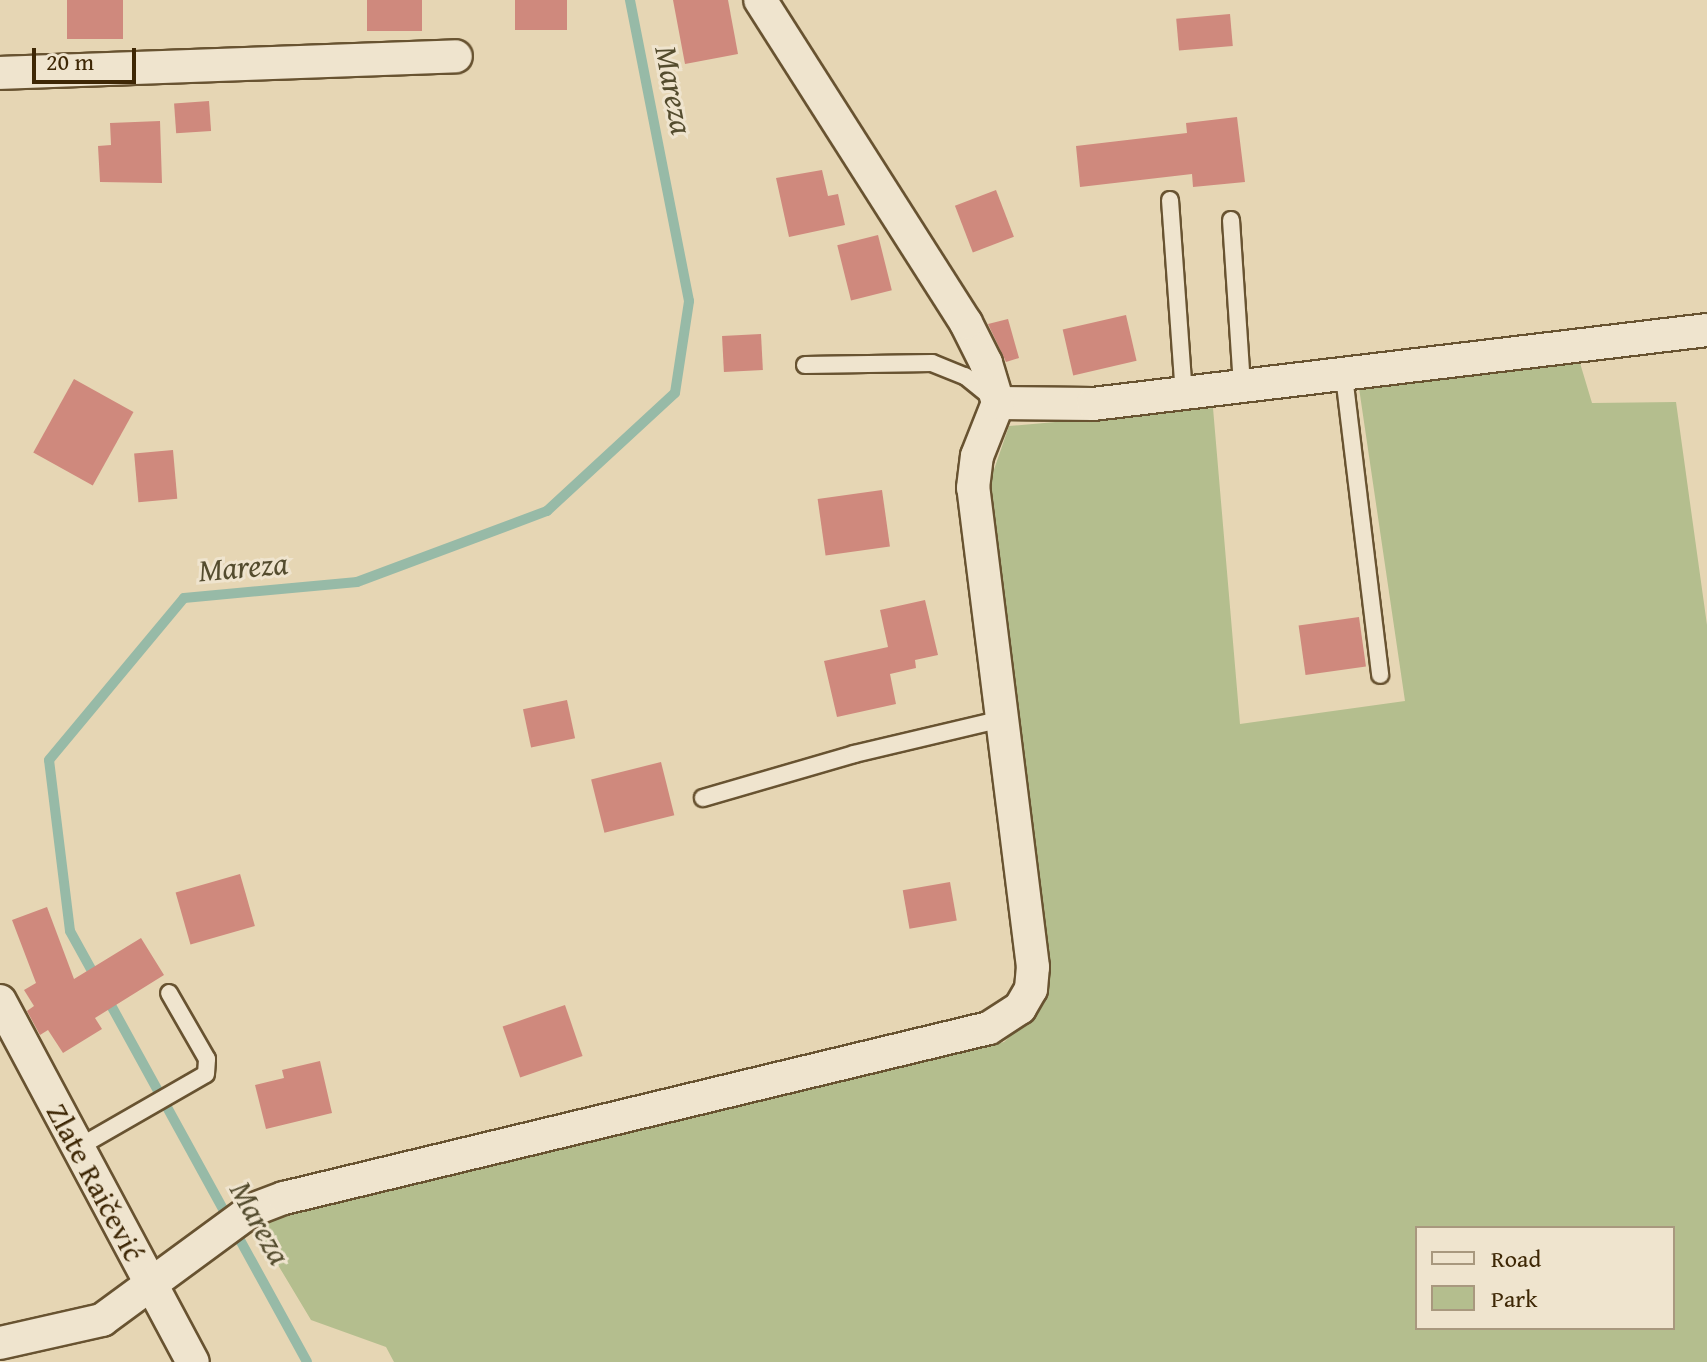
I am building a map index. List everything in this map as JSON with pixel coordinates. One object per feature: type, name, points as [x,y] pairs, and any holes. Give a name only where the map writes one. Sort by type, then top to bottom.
[{"type":"street","points":[[0,1343],[102,1320],[252,1210],[284,1198],[989,1028],[1007,1019],[1031,989],[1033,967],[973,488],[977,456],[998,403],[986,363],[966,323],[760,0]]},
{"type":"street","points":[[0,73],[456,56]]},
{"type":"street","points":[[998,403],[1093,404],[1707,330]]},
{"type":"street","name":"Zlate Raičević","points":[[0,1001],[193,1362]]},
{"type":"lane","points":[[1170,200],[1184,394]]},
{"type":"lane","points":[[1231,220],[1242,387]]},
{"type":"lane","points":[[805,365],[932,363],[965,376],[998,403]]},
{"type":"lane","points":[[1344,376],[1380,675]]},
{"type":"lane","points":[[703,798],[854,754],[1002,719]]},
{"type":"lane","points":[[79,1147],[209,1067],[169,993]]},
{"type":"green space","points":[[1580,363],[1592,403],[1676,402],[1707,625],[1707,1362],[394,1362],[386,1347],[311,1320],[251,1220],[1004,1042],[1037,1009],[988,487],[1009,426],[1213,408],[1240,724],[1405,701],[1359,388]]},
{"type":"building","points":[[67,0],[123,0],[123,39],[67,39]]},
{"type":"building","points":[[367,0],[422,0],[422,31],[367,31]]},
{"type":"building","points":[[515,0],[567,0],[567,30],[515,30]]},
{"type":"building","points":[[673,0],[728,0],[738,54],[685,64]]},
{"type":"building","points":[[1230,14],[1233,46],[1179,51],[1176,19]]},
{"type":"building","points":[[209,101],[211,131],[176,133],[174,103]]},
{"type":"building","points":[[1237,117],[1245,182],[1193,187],[1192,174],[1080,187],[1076,146],[1187,133],[1186,123]]},
{"type":"building","points":[[160,121],[162,183],[100,182],[98,146],[111,145],[110,123]]},
{"type":"building","points":[[822,170],[828,196],[838,194],[845,225],[789,237],[776,178]]},
{"type":"building","points":[[996,190],[1014,237],[973,252],[955,206]]},
{"type":"building","points":[[878,235],[892,290],[851,300],[837,245]]},
{"type":"building","points":[[1126,315],[1137,361],[1073,375],[1063,330]]},
{"type":"building","points":[[1008,319],[1019,358],[1006,362],[988,324]]},
{"type":"building","points":[[761,334],[763,370],[724,372],[722,336]]},
{"type":"building","points":[[74,379],[133,412],[93,485],[33,452]]},
{"type":"building","points":[[173,450],[177,499],[138,502],[134,453]]},
{"type":"building","points":[[882,490],[890,546],[826,555],[818,499]]},
{"type":"building","points":[[925,600],[938,655],[915,660],[916,668],[890,674],[896,704],[837,717],[824,661],[888,647],[880,610]]},
{"type":"building","points":[[1359,617],[1366,667],[1306,675],[1299,625]]},
{"type":"building","points":[[567,700],[575,738],[531,748],[523,709]]},
{"type":"building","points":[[661,762],[674,815],[604,833],[591,779]]},
{"type":"building","points":[[240,874],[255,926],[190,944],[176,892]]},
{"type":"building","points":[[950,882],[957,920],[910,929],[903,890]]},
{"type":"building","points":[[47,907],[74,979],[141,938],[164,975],[95,1018],[102,1029],[63,1053],[48,1030],[40,1035],[27,1011],[34,1006],[24,990],[36,983],[12,920]]},
{"type":"building","points":[[565,1005],[583,1056],[520,1078],[503,1026]]},
{"type":"building","points":[[320,1061],[332,1113],[266,1129],[255,1085],[284,1078],[282,1070]]},
{"type":"waterway","name":"Mareza","points":[[97,980],[70,931],[49,760],[184,598],[357,582],[547,511],[675,393],[689,301],[630,0]]},
{"type":"waterway","name":"Mareza","points":[[107,998],[307,1362]]}]
